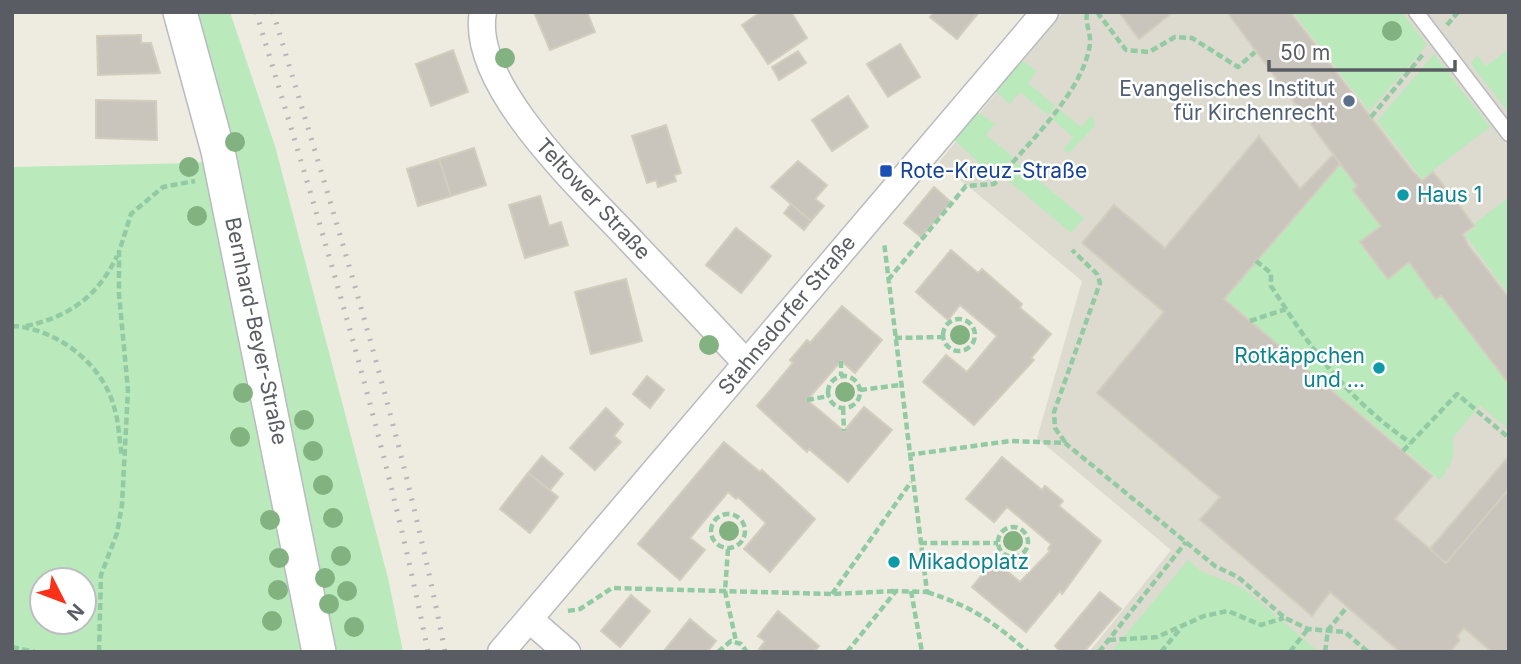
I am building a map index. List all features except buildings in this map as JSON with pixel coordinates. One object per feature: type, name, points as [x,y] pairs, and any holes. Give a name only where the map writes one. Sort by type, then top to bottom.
[{"type":"street","name":"Bernhard-Beyer-Straße","points":[[180,12],[223,175],[318,652]]},
{"type":"street","name":"Teltower Straße","points":[[483,12],[483,47],[502,86],[533,134],[747,363]]},
{"type":"street","name":"Stahnsdorfer Straße","points":[[501,652],[1045,12]]},
{"type":"street","points":[[529,619],[567,652]]},
{"type":"lane","points":[[1416,12],[1509,134]]},
{"type":"path","points":[[888,280],[966,186],[994,184],[1075,85],[1090,46],[1085,22],[1087,12]]},
{"type":"path","points":[[1097,12],[1126,50],[1149,52],[1175,37],[1192,38],[1238,67],[1255,52]]},
{"type":"path","points":[[1371,117],[1436,38]]},
{"type":"path","points":[[12,326],[48,321],[71,311],[92,295],[108,276],[131,214],[163,187],[223,175]]},
{"type":"path","points":[[868,219],[883,233],[911,481],[927,592]]},
{"type":"path","points":[[1072,250],[1092,268],[1100,283],[1054,412],[1055,428],[1065,443],[1215,566],[1238,577],[1285,618],[1308,629],[1345,632],[1368,652]]},
{"type":"path","points":[[99,652],[101,575],[117,533],[128,390],[119,294],[119,252]]},
{"type":"path","points":[[1256,261],[1271,273],[1271,286],[1311,349],[1352,394],[1387,426],[1411,443]]},
{"type":"path","points":[[1250,321],[1286,309]]},
{"type":"path","points":[[954,320],[965,320],[975,332],[974,342],[962,351],[952,349],[943,337],[946,327],[954,320]]},
{"type":"path","points":[[23,326],[47,334],[87,358],[114,404],[124,467]]},
{"type":"path","points":[[895,338],[943,337]]},
{"type":"path","points":[[841,361],[841,376]]},
{"type":"path","points":[[841,376],[851,378],[860,390]]},
{"type":"path","points":[[841,376],[829,386],[829,396],[834,404],[843,408],[854,405],[860,390]]},
{"type":"path","points":[[860,390],[900,386]]},
{"type":"path","points":[[1403,451],[1457,394],[1509,438]]},
{"type":"path","points":[[807,400],[829,396]]},
{"type":"path","points":[[843,408],[844,431]]},
{"type":"path","points":[[908,455],[1010,441],[1065,443]]},
{"type":"path","points":[[832,594],[911,481]]},
{"type":"path","points":[[724,514],[735,516],[745,529],[743,540],[728,549],[718,545],[711,536],[711,525],[724,514]]},
{"type":"path","points":[[1012,526],[1021,528],[1028,541],[1026,550],[1012,557],[1002,553],[998,543],[1003,530],[1012,526]]},
{"type":"path","points":[[1099,652],[1186,542]]},
{"type":"path","points":[[920,543],[998,543]]},
{"type":"path","points":[[728,549],[725,591],[736,641],[747,652]]},
{"type":"path","points":[[529,619],[580,609],[612,588],[832,594],[927,592],[967,605],[991,620],[1028,652]]},
{"type":"path","points":[[847,652],[896,591]]},
{"type":"path","points":[[911,592],[922,652]]},
{"type":"path","points":[[1325,652],[1328,631],[1347,607]]},
{"type":"path","points":[[1109,640],[1157,637],[1204,615],[1228,611],[1261,625],[1285,618]]},
{"type":"path","points":[[1161,652],[1181,628]]},
{"type":"path","points":[[1290,652],[1308,629]]},
{"type":"path","points":[[718,652],[726,642],[736,641]]},
{"type":"path","points":[[12,647],[35,652]]},
{"type":"shaded area","points":[[1063,12],[1509,12],[1509,652],[1089,652],[1171,550],[1037,438],[1082,281],[939,162]]},
{"type":"green space","points":[[191,12],[230,12],[275,146],[388,578],[403,652],[12,652],[12,167],[196,163],[228,158]]},
{"type":"green space","points":[[1293,12],[1402,12],[1427,45],[1369,111]]},
{"type":"green space","points":[[1509,49],[1509,113],[1471,64],[1477,55],[1486,66]]},
{"type":"green space","points":[[1434,54],[1490,127],[1422,179],[1377,121]]},
{"type":"green space","points":[[1021,60],[1037,71],[1028,83],[1055,106],[1048,115],[1020,92],[1010,104],[995,91]]},
{"type":"green space","points":[[1060,110],[1081,127],[1092,115],[1095,126],[1069,153],[1063,150],[1073,137],[1052,119]]},
{"type":"green space","points":[[976,111],[995,124],[986,135],[1013,157],[996,178],[954,140]]},
{"type":"green space","points":[[1017,162],[1084,218],[1071,233],[1004,177]]},
{"type":"green space","points":[[1340,164],[1357,186],[1353,190],[1381,226],[1360,243],[1388,278],[1409,262],[1436,299],[1441,295],[1509,384],[1509,430],[1480,405],[1452,439],[1452,461],[1440,480],[1224,299]]},
{"type":"green space","points":[[1509,197],[1509,295],[1465,235],[1476,227],[1474,224]]},
{"type":"green space","points":[[1188,560],[1201,571],[1244,589],[1319,652],[1111,652]]},
{"type":"railway","points":[[256,12],[372,410],[428,652]]},
{"type":"railway","points":[[273,12],[389,410],[410,491],[445,652]]},
{"type":"place","name":"Evangelisches Institut für Kirchenrecht","points":[[1349,101]]},
{"type":"place","name":"Rote-Kreuz-Straße","points":[[886,171]]},
{"type":"place","name":"Haus 1","points":[[1403,195]]},
{"type":"place","name":"Rotkäppchen und ...","points":[[1379,368]]},
{"type":"place","name":"Mikadoplatz","points":[[894,562]]}]
